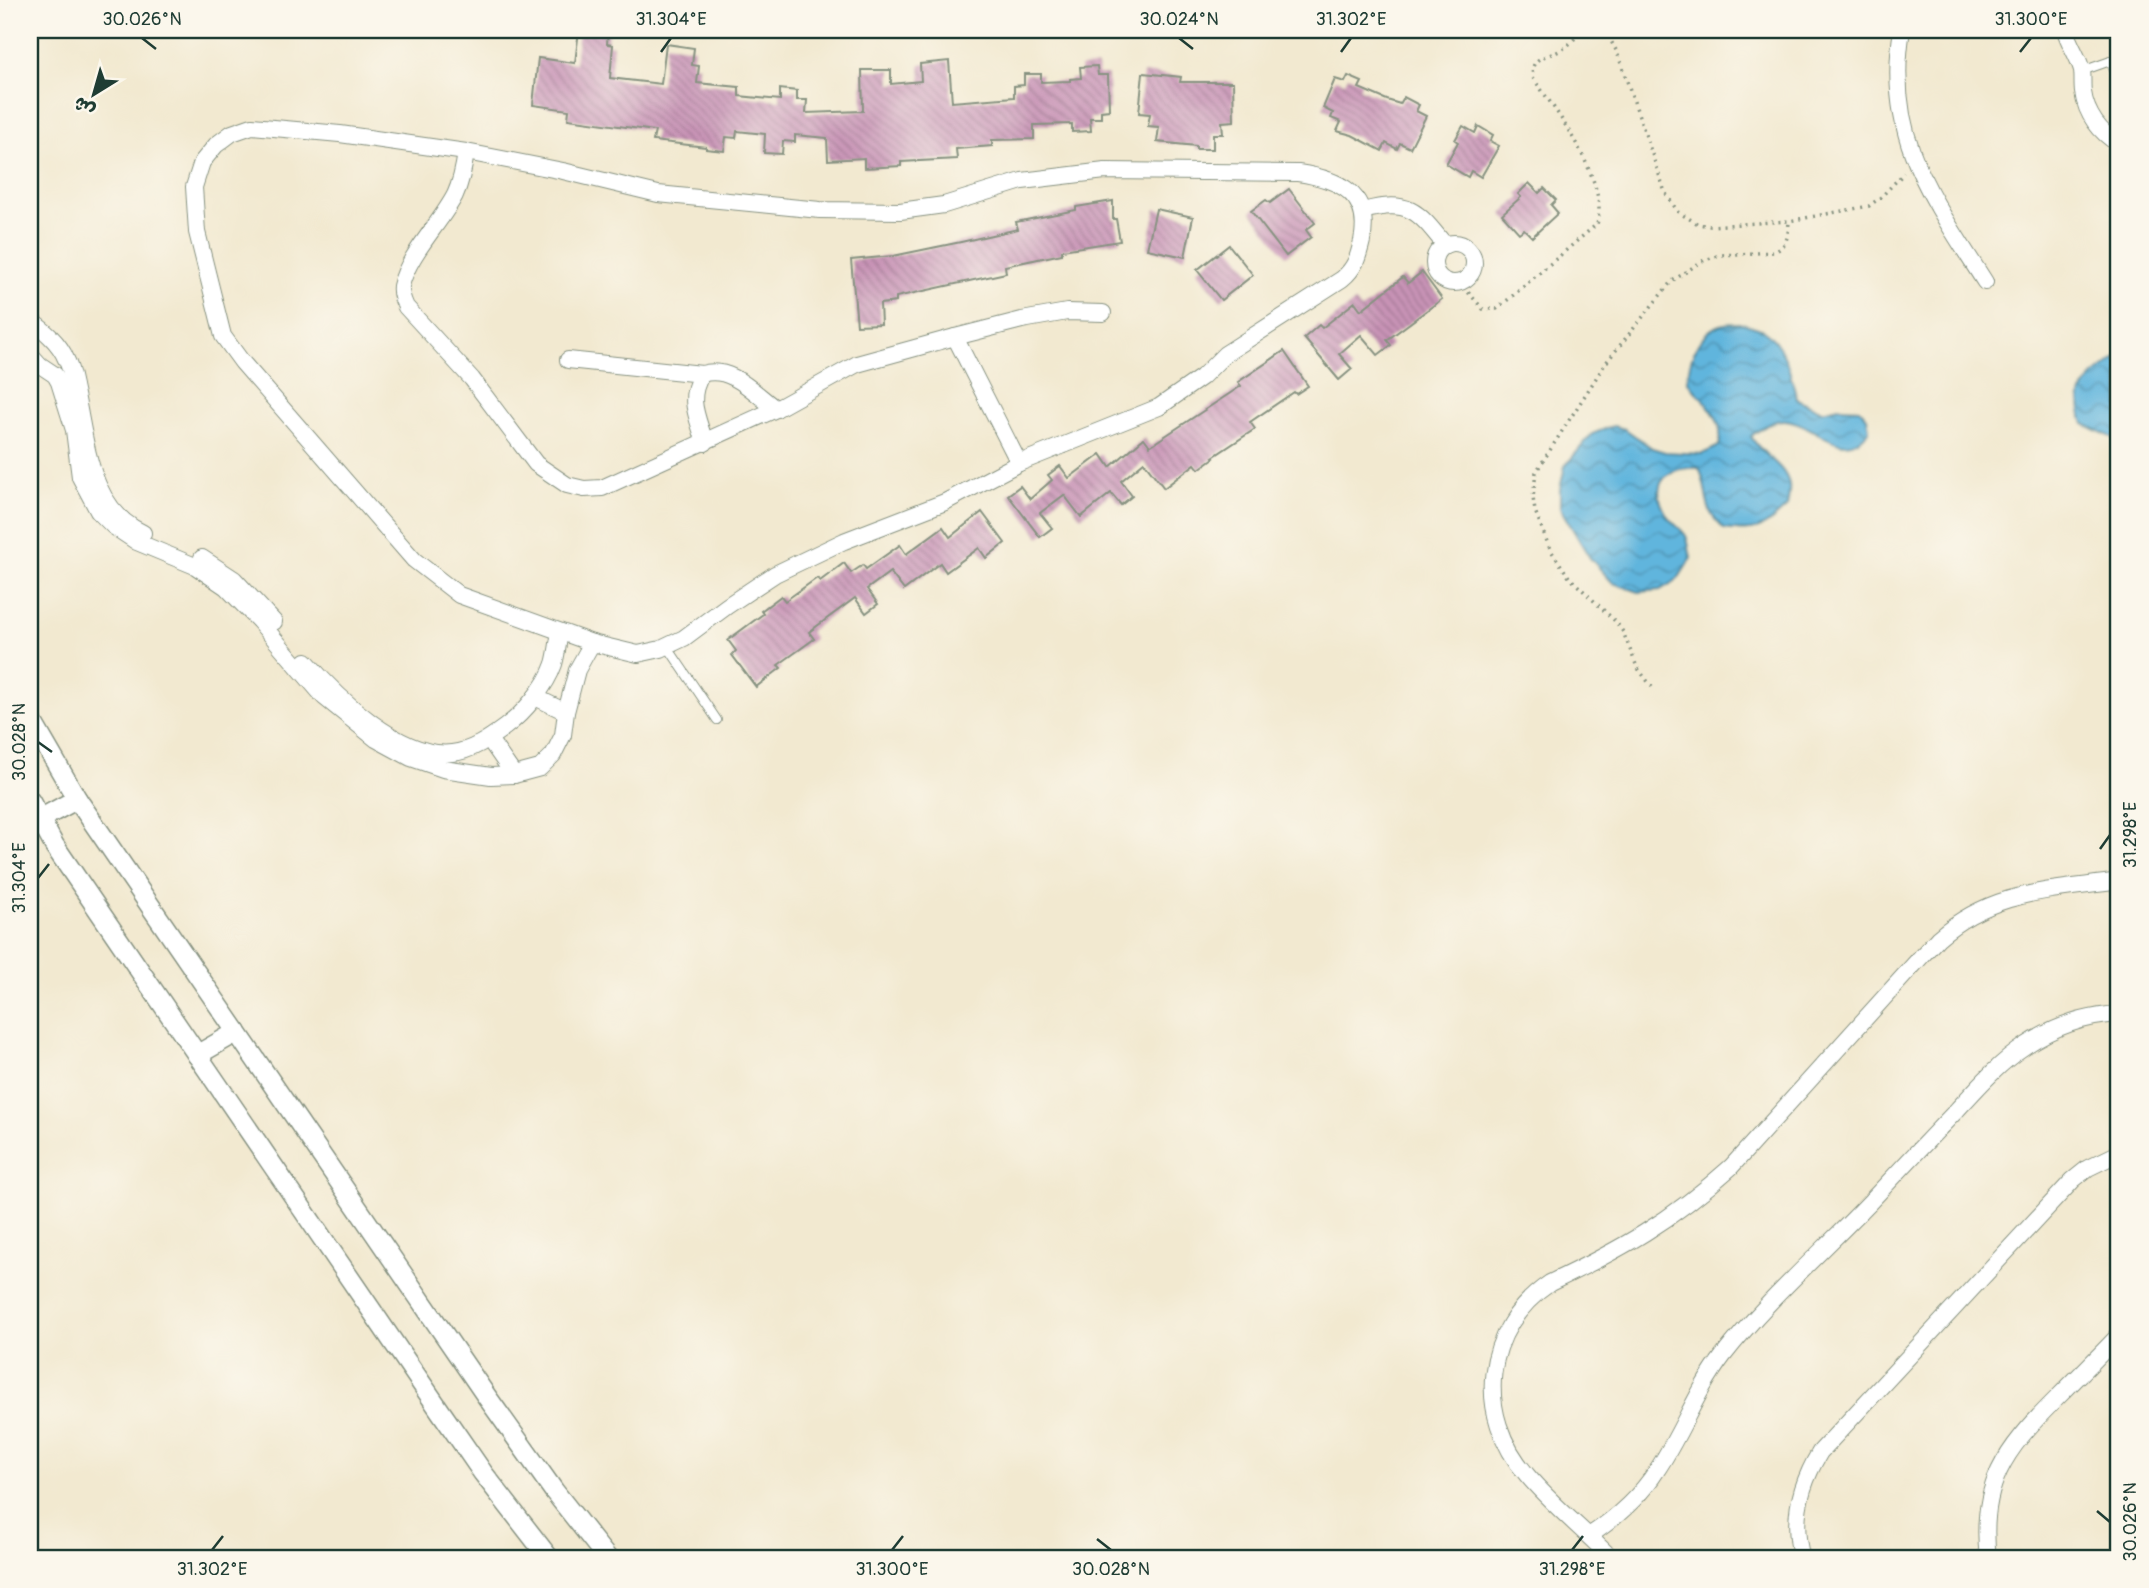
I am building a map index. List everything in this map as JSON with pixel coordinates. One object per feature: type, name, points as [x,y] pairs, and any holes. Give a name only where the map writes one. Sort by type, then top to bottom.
[{"type":"street","points":[[1902,30],[1900,89],[1904,127],[1914,162],[1935,202],[1985,282]]},
{"type":"street","points":[[2065,30],[2082,71],[2083,91],[2093,120],[2119,144]]},
{"type":"street","points":[[252,126],[340,134],[466,152],[563,171],[658,194],[820,211],[900,211],[944,205],[1022,181],[1105,171],[1298,173],[1318,176],[1342,185],[1355,196],[1363,211],[1363,236],[1358,259],[1342,279],[1234,348],[1176,397],[1159,407],[1019,463],[945,502],[844,541],[775,574],[684,638],[639,654],[592,643],[459,595],[414,560],[242,362],[223,336],[197,232],[194,187],[202,162],[216,145],[232,133],[252,126]]},
{"type":"street","points":[[466,152],[456,193],[405,275],[401,295],[406,307],[472,379],[536,464],[567,485],[584,489],[602,488],[776,409],[858,364],[1022,320],[1067,312],[1103,313]]},
{"type":"street","points":[[1363,211],[1384,205],[1405,206],[1426,220],[1446,245]]},
{"type":"street","points":[[1454,243],[1462,244],[1473,256],[1472,272],[1459,282],[1443,279],[1434,265],[1439,250],[1454,243]]},
{"type":"street","points":[[30,320],[59,346],[70,367],[93,476],[102,497],[119,516],[139,532],[200,557],[234,579],[349,706],[381,729],[406,743],[432,752],[450,754],[464,751],[489,739],[511,723],[535,697],[554,665],[560,632]]},
{"type":"street","points":[[955,337],[1019,463]]},
{"type":"street","points":[[51,338],[33,362],[55,374],[59,382],[74,430],[80,477],[98,511],[113,526],[137,542],[195,566],[226,587],[324,697],[376,739],[411,758],[443,769],[491,776],[514,775],[540,768],[553,755],[563,735],[577,670],[592,643]]},
{"type":"street","points":[[568,360],[702,374],[723,372],[741,382],[776,409]]},
{"type":"street","points":[[702,374],[692,396],[705,443]]},
{"type":"street","points":[[535,697],[566,712]]},
{"type":"street","points":[[30,719],[77,799],[520,1444],[607,1558]]},
{"type":"street","points":[[489,739],[514,775]]},
{"type":"street","points":[[40,820],[77,799]]},
{"type":"street","points":[[30,801],[197,1055],[470,1454],[549,1558]]},
{"type":"street","points":[[1612,1558],[1527,1476],[1507,1446],[1495,1412],[1493,1377],[1500,1343],[1515,1315],[1537,1292],[1550,1283],[1639,1238],[1709,1187],[1731,1167],[1938,938],[1953,925],[1986,906],[2017,896],[2119,881]]},
{"type":"street","points":[[1589,1536],[1609,1522],[1644,1489],[1663,1460],[1706,1380],[1743,1331],[1991,1074],[2026,1045],[2046,1034],[2081,1019],[2119,1014]]},
{"type":"street","points":[[197,1055],[237,1031]]},
{"type":"street","points":[[1802,1558],[1797,1535],[1799,1502],[1807,1476],[1820,1452],[2073,1180],[2088,1168],[2119,1153]]},
{"type":"street","points":[[1988,1558],[1988,1508],[1996,1477],[2005,1458],[2031,1425],[2119,1335]]},
{"type":"lane","points":[[2082,71],[2119,58]]},
{"type":"lane","points":[[2110,61],[2119,80]]},
{"type":"lane","points":[[667,646],[718,720]]},
{"type":"path","points":[[1459,282],[1483,309],[1497,309],[1597,224],[1599,208],[1587,164],[1577,144],[1533,78],[1532,70],[1534,62],[1540,57],[1563,49],[1582,30]]},
{"type":"path","points":[[1605,30],[1617,52],[1665,192],[1678,212],[1687,219],[1710,226],[1788,221],[1869,206],[1914,162]]},
{"type":"path","points":[[1652,687],[1637,667],[1616,622],[1569,577],[1550,549],[1535,511],[1533,498],[1536,472],[1605,364],[1671,282],[1694,265],[1720,255],[1774,252],[1780,249],[1788,238],[1788,221]]},
{"type":"water","points":[[1742,323],[1763,330],[1777,343],[1786,361],[1797,399],[1822,411],[1839,407],[1859,408],[1867,417],[1869,430],[1859,440],[1849,444],[1839,443],[1797,423],[1780,420],[1751,436],[1782,470],[1789,484],[1787,507],[1765,525],[1752,530],[1724,529],[1716,521],[1709,510],[1699,468],[1677,470],[1669,474],[1660,486],[1659,494],[1669,518],[1686,536],[1691,558],[1678,579],[1660,590],[1639,592],[1613,583],[1590,558],[1560,508],[1560,489],[1565,466],[1592,434],[1613,426],[1625,429],[1652,448],[1665,452],[1703,454],[1719,446],[1716,419],[1707,403],[1688,381],[1690,365],[1700,341],[1712,329],[1722,324]]},
{"type":"water","points":[[2119,355],[2119,441],[2084,424],[2081,399],[2083,390],[2094,376]]},
{"type":"building","points":[[579,30],[608,30],[607,44],[613,45],[610,78],[661,84],[666,44],[694,48],[692,65],[699,66],[697,83],[739,87],[739,96],[780,100],[780,89],[797,91],[797,100],[807,100],[806,113],[863,111],[862,70],[891,70],[891,84],[921,81],[920,64],[949,61],[952,102],[1014,97],[1014,86],[1024,85],[1024,74],[1041,74],[1041,82],[1070,81],[1081,78],[1080,67],[1097,66],[1098,75],[1108,75],[1109,110],[1101,111],[1101,118],[1090,118],[1091,131],[1072,132],[1072,124],[1034,125],[1034,139],[992,140],[992,146],[956,149],[957,159],[901,162],[901,166],[864,168],[864,158],[828,160],[827,138],[795,135],[795,142],[783,141],[782,154],[764,153],[765,134],[737,131],[736,138],[726,137],[724,151],[653,141],[655,131],[568,119],[569,110],[533,105],[538,58],[575,63]]},
{"type":"building","points":[[1143,73],[1181,77],[1180,82],[1233,82],[1234,121],[1222,122],[1223,134],[1213,134],[1213,149],[1196,149],[1196,146],[1157,142],[1159,127],[1148,126],[1150,114],[1139,113]]},
{"type":"building","points":[[1348,76],[1362,82],[1359,88],[1387,100],[1400,104],[1404,97],[1419,105],[1416,111],[1426,116],[1410,148],[1400,143],[1397,149],[1386,143],[1382,151],[1352,135],[1337,131],[1341,122],[1331,118],[1333,113],[1323,108],[1335,79],[1345,82]]},
{"type":"building","points":[[1463,126],[1475,133],[1478,126],[1493,135],[1490,141],[1499,146],[1481,177],[1471,171],[1468,177],[1446,164]]},
{"type":"building","points":[[1529,183],[1539,193],[1544,188],[1556,200],[1551,205],[1558,213],[1532,237],[1524,229],[1519,233],[1502,214],[1521,197],[1518,194]]},
{"type":"building","points":[[1289,189],[1315,223],[1306,230],[1311,237],[1286,256],[1251,211],[1266,200],[1270,203]]},
{"type":"building","points":[[1113,201],[1113,219],[1116,219],[1120,241],[1062,250],[1062,254],[1005,266],[1006,273],[896,297],[896,302],[880,304],[881,324],[857,325],[851,260],[893,256],[961,242],[1018,229],[1016,222]]},
{"type":"building","points":[[1156,209],[1193,217],[1185,257],[1147,249]]},
{"type":"building","points":[[1229,245],[1253,275],[1221,300],[1197,270]]},
{"type":"building","points":[[1422,272],[1442,299],[1387,340],[1391,345],[1378,355],[1361,335],[1339,354],[1352,369],[1339,380],[1304,338],[1319,325],[1322,328],[1355,302],[1361,310],[1403,277],[1408,283]]},
{"type":"building","points":[[1284,351],[1308,386],[1296,394],[1294,392],[1250,422],[1255,429],[1199,469],[1195,464],[1164,488],[1144,462],[1121,481],[1132,496],[1121,505],[1111,493],[1081,517],[1064,495],[1040,513],[1052,528],[1040,537],[1008,495],[1020,486],[1030,499],[1052,480],[1048,475],[1060,466],[1069,478],[1101,454],[1110,467],[1144,438],[1150,446],[1241,386],[1238,382]]},
{"type":"building","points":[[982,512],[1005,543],[986,558],[979,548],[946,572],[940,563],[904,590],[890,572],[867,589],[878,604],[866,613],[855,598],[809,632],[814,639],[778,665],[781,668],[756,687],[732,655],[736,651],[728,640],[763,614],[761,611],[781,596],[785,601],[817,578],[820,581],[844,563],[851,573],[863,565],[866,569],[900,545],[906,554],[943,527],[950,537]]}]
